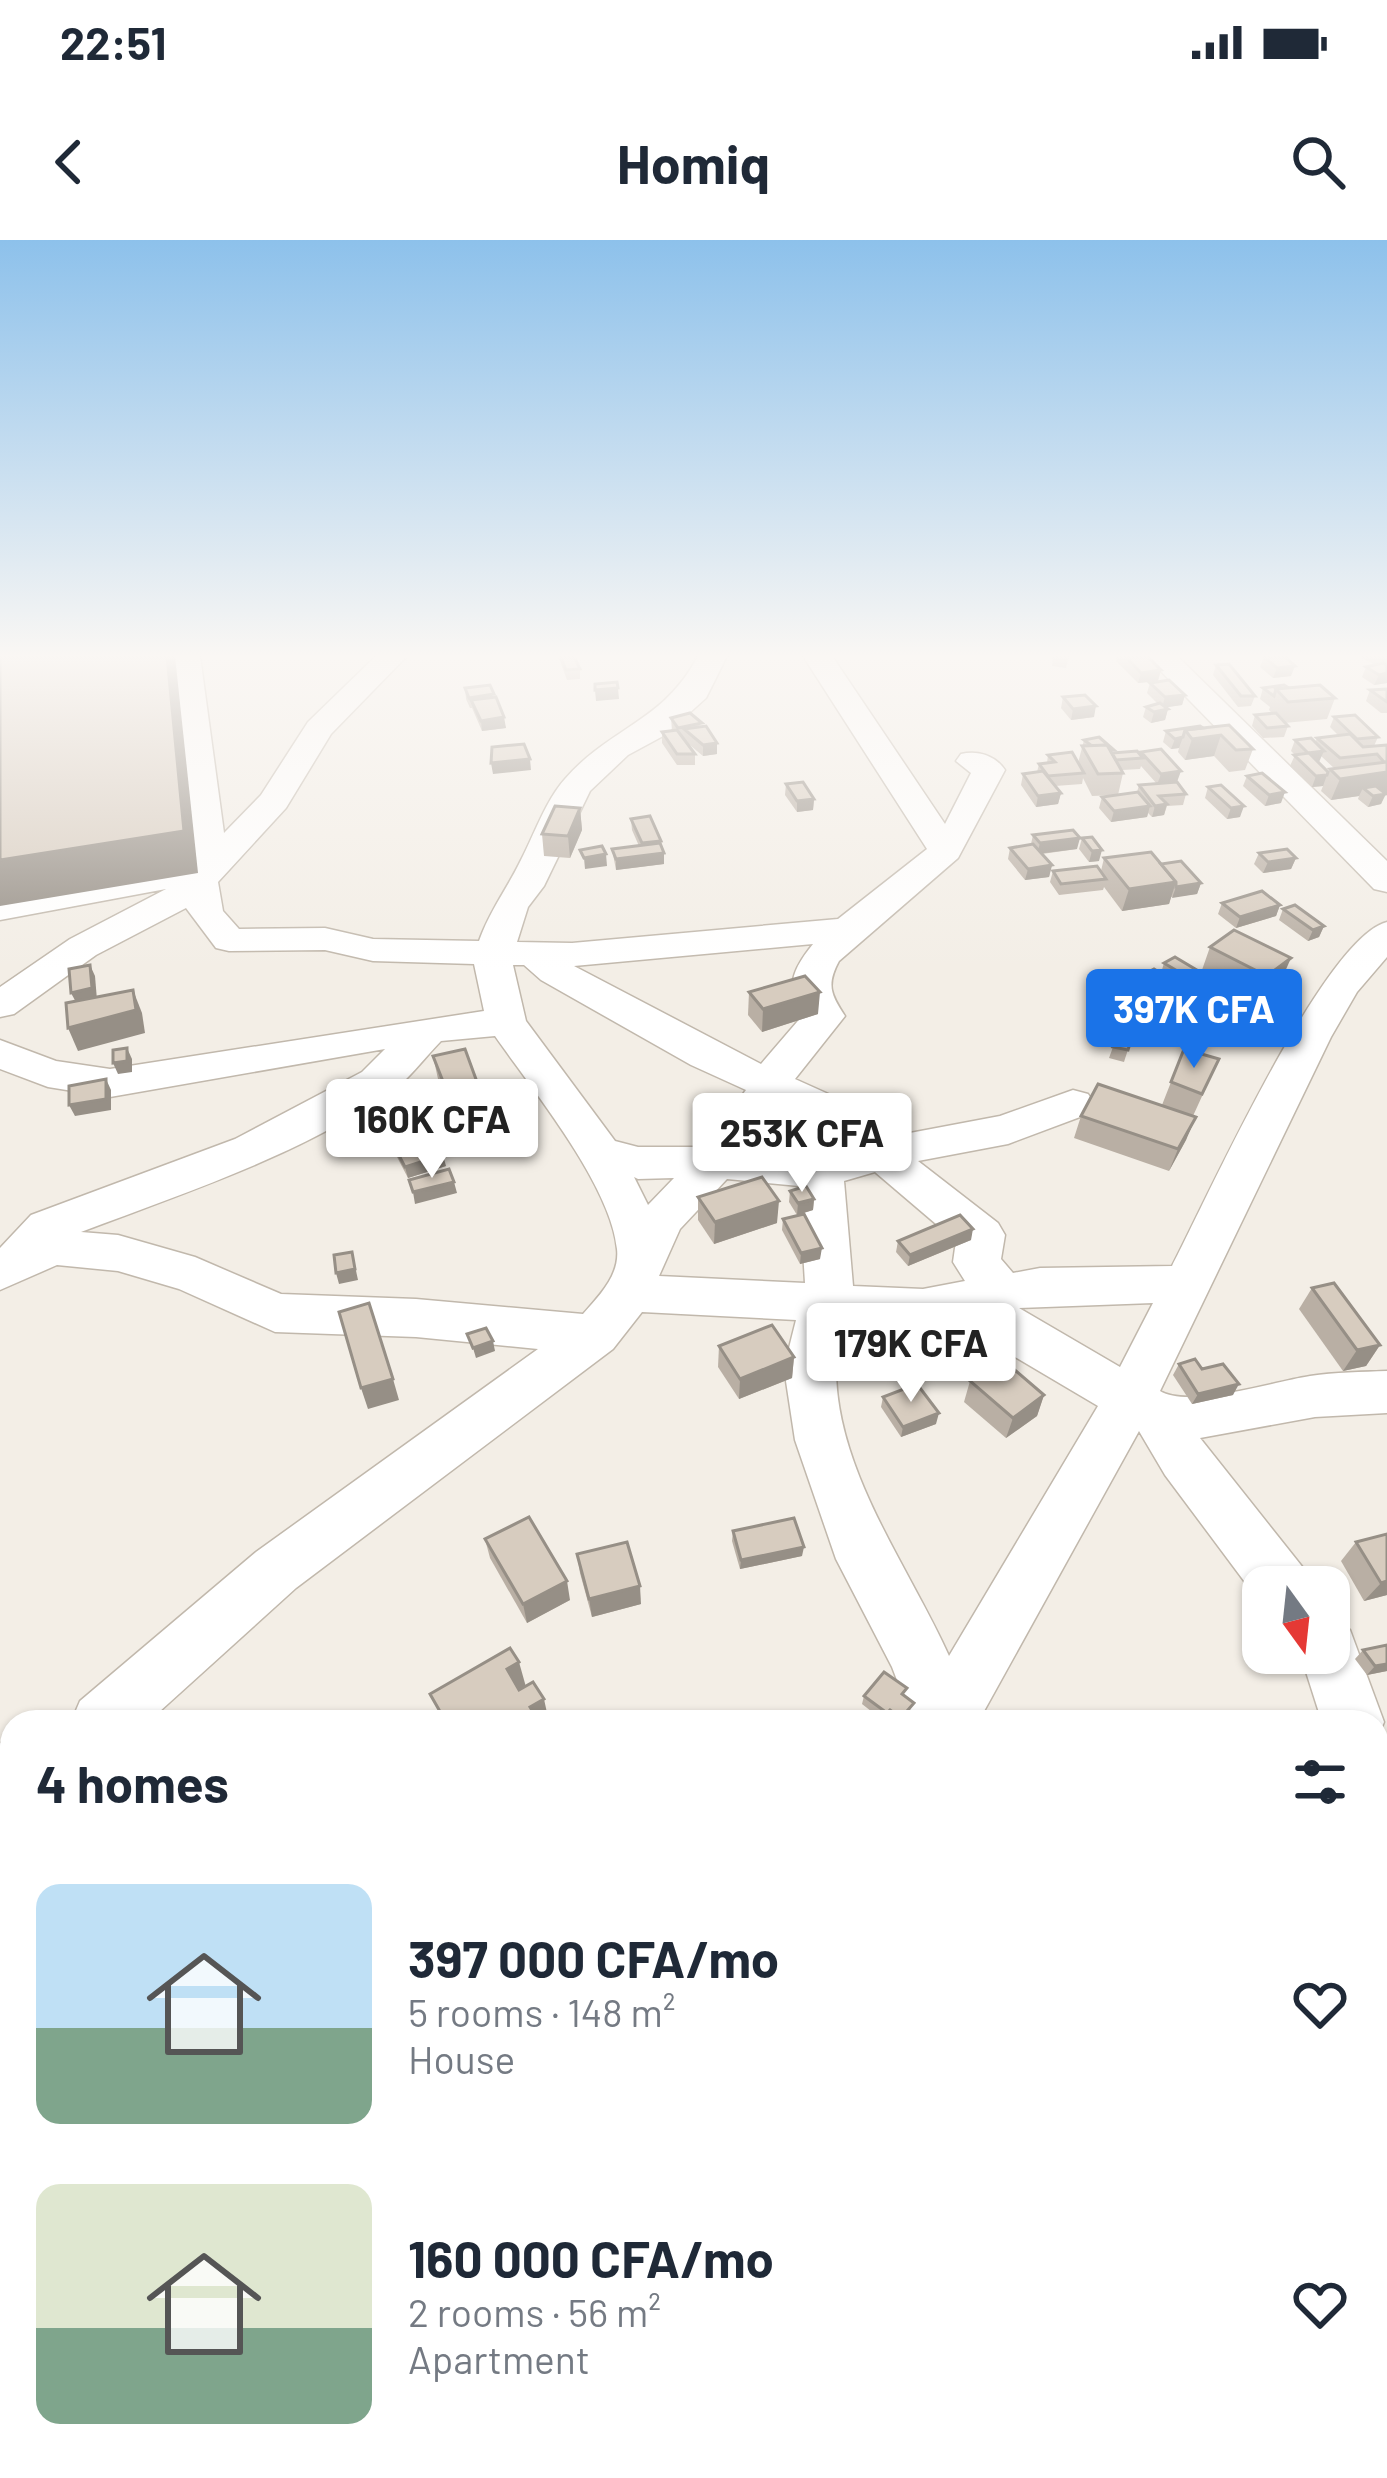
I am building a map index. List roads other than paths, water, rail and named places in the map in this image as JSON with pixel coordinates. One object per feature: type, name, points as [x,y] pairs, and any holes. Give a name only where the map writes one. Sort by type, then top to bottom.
[{"type":"street","points":[[198,760],[210,856],[200,876],[205,913],[230,940],[325,939],[373,950],[514,951],[634,950],[844,930],[861,922],[946,850],[989,770],[972,761]]},
{"type":"street","points":[[0,1005],[83,947],[156,912],[200,876],[274,801],[299,760]]},
{"type":"street","points":[[607,760],[576,786],[526,886],[510,905],[514,951],[506,1022],[599,1152],[632,1217],[622,1294]]},
{"type":"street","points":[[886,760],[946,850]]},
{"type":"street","points":[[1265,760],[1387,881]]},
{"type":"street","points":[[0,909],[200,876]]},
{"type":"street","points":[[116,1710],[277,1570],[622,1294],[664,1216],[716,1162],[752,1117],[768,1083],[825,1016],[810,995],[810,976],[844,930]]},
{"type":"street","points":[[952,1710],[1146,1409],[1190,1284],[1311,1037],[1340,987],[1387,933]]},
{"type":"street","points":[[514,951],[706,1056],[840,1116],[907,1178],[981,1235],[976,1262],[981,1296],[1023,1333],[1146,1409],[1267,1566]]},
{"type":"street","points":[[0,1053],[47,1073],[110,1083],[429,1029],[506,1022]]},
{"type":"street","points":[[12,1264],[48,1227],[251,1150],[377,1082],[429,1029]]},
{"type":"street","points":[[599,1152],[638,1163],[716,1162],[820,1172],[1008,1129],[1073,1104]]},
{"type":"street","points":[[840,1116],[825,1145],[820,1172],[829,1249],[828,1307],[810,1368],[831,1472],[865,1559],[919,1657],[940,1710]]},
{"type":"street","points":[[12,1264],[57,1248],[118,1253],[195,1275],[275,1313],[416,1318],[622,1294],[923,1309],[981,1296],[1123,1281],[1190,1284]]},
{"type":"street","points":[[1146,1409],[1215,1415],[1316,1396],[1387,1392]]},
{"type":"street","points":[[1337,1674],[1349,1710]]}]
